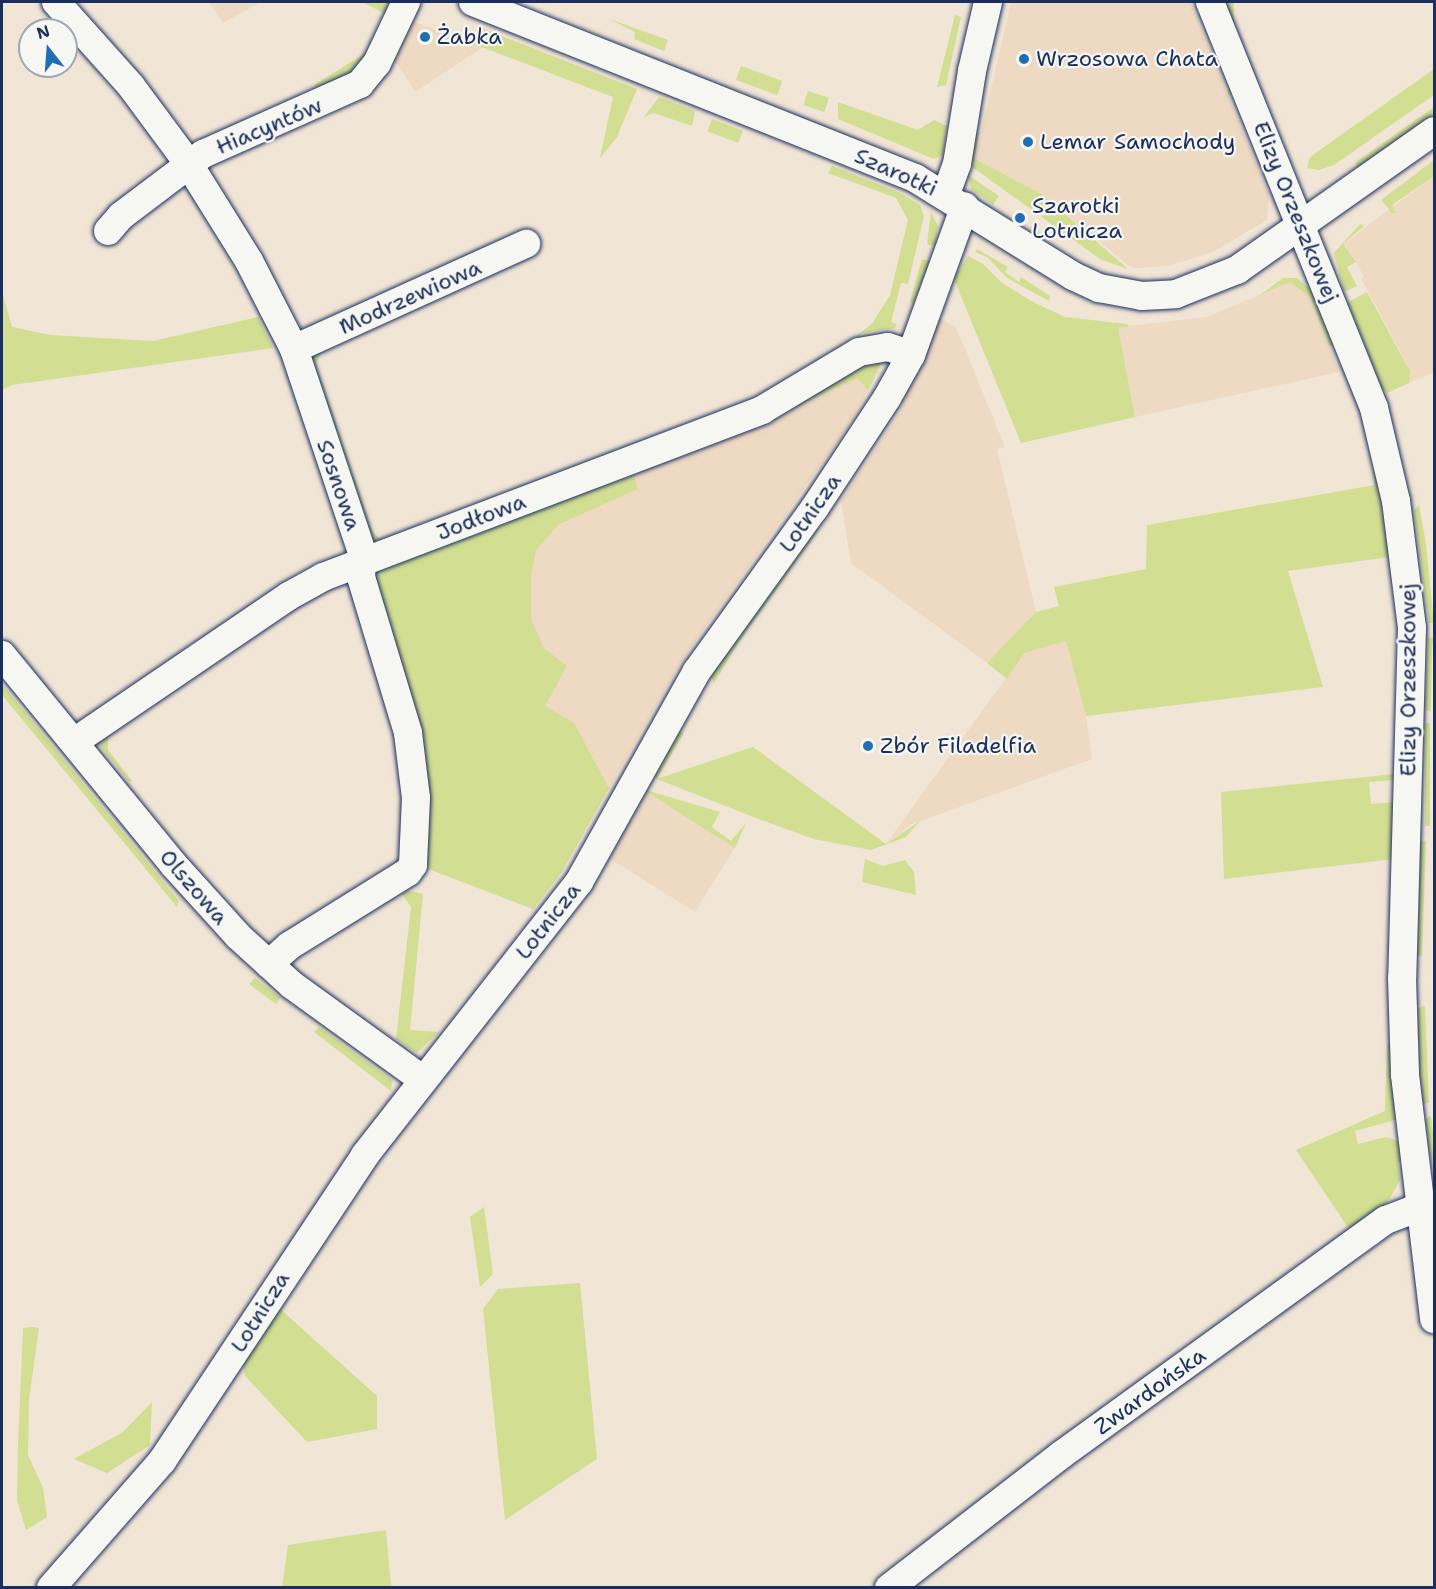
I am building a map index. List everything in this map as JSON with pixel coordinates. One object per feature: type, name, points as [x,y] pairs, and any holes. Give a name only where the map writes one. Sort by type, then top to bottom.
[{"type":"street","name":"Sosnowa","points":[[56,2],[131,86],[188,163],[249,261],[294,350],[362,552],[361,577],[408,733],[416,798],[416,856],[408,872],[289,946],[269,964]]},
{"type":"street","name":"Hiacyntów","points":[[108,231],[121,216],[188,163],[360,84],[377,63],[406,2]]},
{"type":"street","name":"Szarotki","points":[[473,2],[797,129],[956,200],[1073,276],[1099,288],[1142,296],[1176,294],[1206,285],[1237,270],[1434,131]]},
{"type":"street","name":"Lotnicza","points":[[51,1587],[162,1461],[308,1235],[423,1080],[579,882],[697,671],[861,440],[911,355],[956,200],[957,164],[972,71],[988,2]]},
{"type":"street","name":"Elizy Orzeszkowej","points":[[1210,2],[1374,408],[1396,501],[1408,586],[1412,680],[1403,1028],[1420,1207],[1434,1319]]},
{"type":"street","name":"Modrzewiowa","points":[[294,350],[526,244]]},
{"type":"street","name":"Jodłowa","points":[[74,742],[289,596],[361,562],[762,410],[859,352],[888,347],[911,355]]},
{"type":"street","name":"Olszowa","points":[[2,655],[209,906],[269,964],[423,1080]]},
{"type":"street","name":"Zwardońska","points":[[889,1587],[1061,1455],[1386,1220],[1420,1207]]},
{"type":"shaded area","points":[[209,2],[261,2],[223,23]]},
{"type":"shaded area","points":[[1011,2],[1191,2],[1269,196],[1267,220],[1213,252],[1168,266],[1137,268],[1129,266],[1042,194],[975,159]]},
{"type":"shaded area","points":[[406,19],[483,47],[415,92],[389,51]]},
{"type":"shaded area","points":[[1434,176],[1434,372],[1409,383],[1407,364],[1361,278],[1364,277],[1356,262],[1343,244]]},
{"type":"shaded area","points":[[1290,282],[1311,297],[1339,372],[1135,417],[1118,327],[1207,317]]},
{"type":"shaded area","points":[[939,318],[956,327],[1005,447],[997,449],[1036,612],[987,663],[851,563],[841,501],[904,405],[902,396]]},
{"type":"shaded area","points":[[857,377],[868,390],[847,428],[682,660],[561,873],[533,909],[426,868],[436,549],[767,421]]},
{"type":"shaded area","points":[[1066,641],[1086,716],[1092,759],[912,824],[886,844],[1024,653]]},
{"type":"shaded area","points":[[642,789],[735,847],[695,912],[602,853]]},
{"type":"green space","points":[[362,2],[397,2],[380,44],[388,15]]},
{"type":"green space","points":[[1228,2],[1234,2],[1234,95],[1228,95]]},
{"type":"green space","points":[[955,15],[961,17],[946,85],[937,87]]},
{"type":"green space","points":[[609,19],[668,40],[664,51],[634,39],[635,32]]},
{"type":"green space","points":[[484,29],[637,89],[617,137],[600,158],[613,97],[471,43],[475,34]]},
{"type":"green space","points":[[380,44],[371,62],[333,93],[274,120],[322,95],[314,85]]},
{"type":"green space","points":[[741,66],[782,81],[777,95],[736,80]]},
{"type":"green space","points":[[1434,69],[1434,95],[1334,165],[1319,170],[1307,168],[1310,157]]},
{"type":"green space","points":[[808,91],[829,98],[824,112],[803,105]]},
{"type":"green space","points":[[659,97],[695,111],[692,126],[654,113],[644,117]]},
{"type":"green space","points":[[838,102],[918,130],[934,120],[947,126],[943,155],[934,159],[838,119]]},
{"type":"green space","points":[[1434,107],[1434,113],[1357,169],[1356,162]]},
{"type":"green space","points":[[712,119],[743,131],[738,143],[707,131]]},
{"type":"green space","points":[[979,132],[975,159],[1042,194],[1128,269],[1100,259],[971,166],[972,138]]},
{"type":"green space","points":[[1434,160],[1434,176],[1392,205],[1396,213],[1392,213],[1381,200]]},
{"type":"green space","points":[[832,166],[900,193],[920,205],[924,216],[908,284],[901,283],[891,322],[897,324],[895,328],[862,333],[840,348],[872,324],[890,295],[908,220],[896,198],[828,173]]},
{"type":"green space","points":[[968,175],[999,196],[993,205],[971,189]]},
{"type":"green space","points":[[931,212],[938,226],[935,246],[927,244]]},
{"type":"green space","points":[[1360,224],[1364,226],[1343,244],[1356,262],[1347,267],[1357,286],[1344,292],[1334,253]]},
{"type":"green space","points":[[977,249],[1008,267],[1005,272],[1019,282],[1021,277],[1050,296],[1049,301],[1007,278],[987,257],[975,252]]},
{"type":"green space","points":[[968,256],[983,264],[1001,282],[1033,302],[1065,317],[1127,324],[1129,327],[1118,327],[1135,417],[1021,443],[954,279],[955,270],[959,271]]},
{"type":"green space","points":[[922,259],[930,261],[913,305],[910,301]]},
{"type":"green space","points":[[1283,278],[1297,278],[1311,290],[1334,345],[1329,346],[1310,297],[1290,282],[1260,295]]},
{"type":"green space","points":[[2,291],[12,327],[50,335],[153,341],[258,317],[273,348],[12,385],[2,390]]},
{"type":"green space","points":[[1367,292],[1410,371],[1409,383],[1387,393],[1382,388],[1347,303]]},
{"type":"green space","points":[[320,347],[330,349],[321,353],[316,364],[373,533],[383,541],[370,538],[311,363],[314,351]]},
{"type":"green space","points":[[876,359],[881,364],[868,390],[857,378],[767,421],[633,473],[638,489],[559,524],[536,550],[531,575],[531,620],[544,648],[567,666],[545,706],[574,723],[609,788],[561,873],[533,909],[426,868],[370,570],[809,393]]},
{"type":"green space","points":[[1370,448],[1378,468],[1389,557],[1288,571],[1323,687],[1086,716],[1066,641],[1024,653],[1007,679],[987,663],[1036,612],[1059,606],[1054,587],[1146,569],[1147,525],[1375,485]]},
{"type":"green space","points":[[1419,505],[1426,544],[1434,623],[1429,623],[1414,510]]},
{"type":"green space","points":[[814,528],[818,531],[739,642],[714,683],[710,675]]},
{"type":"green space","points":[[1434,637],[1431,711],[1425,710],[1428,638]]},
{"type":"green space","points":[[2,684],[179,901],[177,907],[2,695]]},
{"type":"green space","points":[[1425,723],[1430,723],[1430,826],[1425,826]]},
{"type":"green space","points":[[674,731],[684,733],[657,779],[649,774]]},
{"type":"green space","points":[[108,736],[108,750],[132,781],[129,782],[97,742]]},
{"type":"green space","points":[[753,747],[886,844],[920,821],[906,837],[871,850],[814,839],[657,779]]},
{"type":"green space","points":[[1394,774],[1394,787],[1393,780],[1369,782],[1371,804],[1396,802],[1394,859],[1224,879],[1221,792]]},
{"type":"green space","points":[[642,789],[720,812],[712,827],[731,841],[746,823],[735,848]]},
{"type":"green space","points":[[1426,841],[1422,956],[1417,955],[1420,842]]},
{"type":"green space","points":[[865,859],[883,866],[905,860],[914,872],[916,895],[862,882]]},
{"type":"green space","points":[[407,890],[423,894],[410,1030],[439,1032],[417,1053],[396,1039],[411,907],[402,894]]},
{"type":"green space","points":[[255,978],[280,998],[276,1004],[249,984]]},
{"type":"green space","points":[[1425,1006],[1429,1103],[1423,1104],[1417,1044],[1418,1008]]},
{"type":"green space","points":[[319,1027],[392,1080],[391,1091],[314,1032]]},
{"type":"green space","points":[[1387,1043],[1392,1046],[1399,1119],[1355,1131],[1358,1144],[1386,1137],[1402,1142],[1404,1161],[1398,1162],[1400,1180],[1389,1200],[1351,1232],[1296,1150],[1385,1111]]},
{"type":"green space","points":[[1431,1116],[1434,1142],[1432,1167],[1425,1119]]},
{"type":"green space","points":[[484,1207],[493,1274],[480,1287],[470,1217]]},
{"type":"green space","points":[[580,1283],[597,1459],[505,1520],[483,1309],[498,1289]]},
{"type":"green space","points":[[278,1307],[377,1396],[377,1429],[307,1442],[245,1376],[243,1362]]},
{"type":"green space","points":[[23,1328],[39,1328],[29,1399],[28,1455],[43,1488],[47,1517],[26,1530],[17,1500],[18,1445]]},
{"type":"green space","points":[[152,1402],[150,1445],[107,1473],[74,1459],[123,1432]]},
{"type":"green space","points":[[386,1530],[391,1587],[282,1587],[288,1545]]},
{"type":"place","name":"Żabka","points":[[425,37]]},
{"type":"place","name":"Wrzosowa Chata","points":[[1024,59]]},
{"type":"place","name":"Lemar Samochody","points":[[1028,142]]},
{"type":"place","name":"Szarotki Lotnicza","points":[[1020,218]]},
{"type":"place","name":"Zbór Filadelfia","points":[[868,746]]}]
